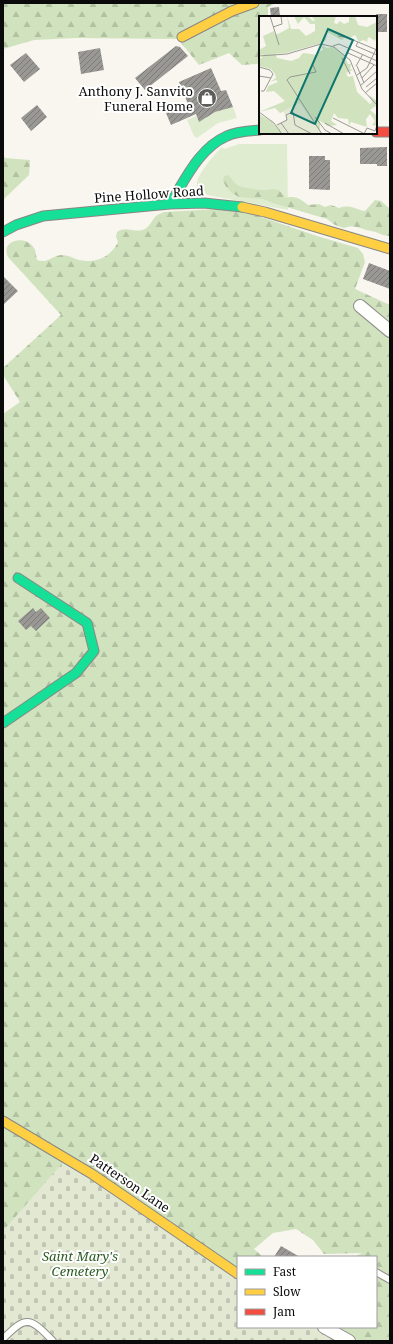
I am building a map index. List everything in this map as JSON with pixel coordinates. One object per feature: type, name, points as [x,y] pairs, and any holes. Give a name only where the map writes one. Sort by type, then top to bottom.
[{"type":"street","points":[[182,37],[232,11],[254,3]]},
{"type":"street","points":[[170,204],[206,149],[216,141],[228,135],[259,130]]},
{"type":"street","points":[[377,132],[390,132]]},
{"type":"street","name":"Pine Hollow Road","points":[[3,232],[16,225],[43,216],[170,204],[204,203],[250,209],[326,229],[390,250]]},
{"type":"street","points":[[360,306],[390,331]]},
{"type":"street","points":[[3,723],[76,673],[94,651],[87,623],[18,578]]},
{"type":"street","name":"Patterson Lane","points":[[3,1120],[92,1174],[237,1273]]},
{"type":"street","points":[[326,1328],[349,1341]]},
{"type":"lane","points":[[377,1273],[390,1280]]},
{"type":"lane","points":[[3,1339],[18,1324],[30,1322],[38,1327],[53,1341]]},
{"type":"green space","points":[[3,3],[276,3],[268,7],[268,16],[259,16],[259,63],[257,64],[242,65],[229,53],[199,65],[178,39],[76,38],[34,40],[3,49]]},
{"type":"green space","points":[[233,107],[237,118],[218,123],[197,138],[194,136],[187,120],[196,116],[199,121],[215,112]]},
{"type":"green space","points":[[239,144],[287,144],[288,210],[202,194],[199,191],[197,185],[200,174],[215,154],[222,147],[224,149]]},
{"type":"green space","points":[[3,154],[5,158],[30,160],[29,175],[5,198],[3,202]]},
{"type":"green space","points":[[228,175],[239,186],[262,190],[278,190],[285,198],[295,197],[308,205],[319,204],[325,207],[331,205],[339,208],[350,207],[365,211],[375,200],[381,201],[390,209],[390,236],[355,227],[344,228],[335,225],[327,219],[263,199],[239,197],[226,187],[223,180],[224,176]]},
{"type":"green space","points":[[235,208],[317,236],[358,248],[363,254],[365,262],[355,289],[390,305],[390,1341],[266,1341],[270,1328],[377,1328],[377,1256],[356,1256],[362,1253],[324,1254],[313,1240],[296,1229],[273,1233],[254,1249],[262,1256],[237,1256],[237,1328],[239,1328],[239,1332],[3,1264],[3,414],[20,402],[3,375],[3,368],[61,315],[8,257],[6,251],[11,243],[20,240],[30,244],[35,249],[37,260],[44,261],[61,255],[85,261],[97,260],[107,255],[115,247],[118,242],[116,237],[117,232],[124,229],[138,231],[145,229],[156,216],[164,212]]},
{"type":"green space","name":"Saint Mary's Cemetery","points":[[65,1160],[237,1276],[237,1328],[325,1328],[347,1341],[3,1341],[3,1231]]},
{"type":"building","points":[[279,7],[280,16],[271,16],[270,8]]},
{"type":"building","points":[[376,14],[387,14],[387,32],[377,32]]},
{"type":"building","points":[[176,46],[180,47],[188,56],[145,90],[135,78]]},
{"type":"building","points":[[100,48],[104,70],[81,74],[78,52]]},
{"type":"building","points":[[26,53],[40,69],[24,82],[10,65]]},
{"type":"building","name":"Anthony J. Sanvito Funeral Home","points":[[211,68],[221,91],[226,90],[233,107],[215,112],[199,122],[196,114],[171,125],[166,113],[188,104],[179,82]]},
{"type":"building","points":[[37,105],[47,117],[31,131],[21,118]]},
{"type":"building","points":[[387,147],[387,166],[377,166],[377,164],[360,164],[360,148]]},
{"type":"building","points":[[309,156],[325,156],[325,160],[330,160],[330,190],[309,189]]},
{"type":"building","points":[[369,263],[390,271],[390,289],[363,279]]},
{"type":"building","points":[[3,276],[18,291],[3,305]]},
{"type":"building","points":[[33,608],[36,612],[41,608],[50,618],[36,631],[31,626],[26,630],[18,621]]},
{"type":"building","points":[[281,1246],[298,1256],[275,1256]]},
{"type":"traffic: fast","points":[[170,204],[187,175],[208,148],[217,141],[231,134],[259,130]]},
{"type":"traffic: fast","points":[[3,232],[16,225],[43,216],[170,204],[204,203],[242,207]]},
{"type":"traffic: fast","points":[[3,723],[76,673],[94,651],[87,623],[18,578]]},
{"type":"traffic: slow","points":[[182,37],[232,11],[254,3]]},
{"type":"traffic: slow","points":[[242,207],[265,212],[390,249]]},
{"type":"traffic: slow","points":[[3,1121],[92,1174],[237,1273]]},
{"type":"traffic: jam","points":[[377,132],[390,132]]},
{"type":"place","name":"Anthony J. Sanvito Funeral Home","points":[[207,98]]}]
